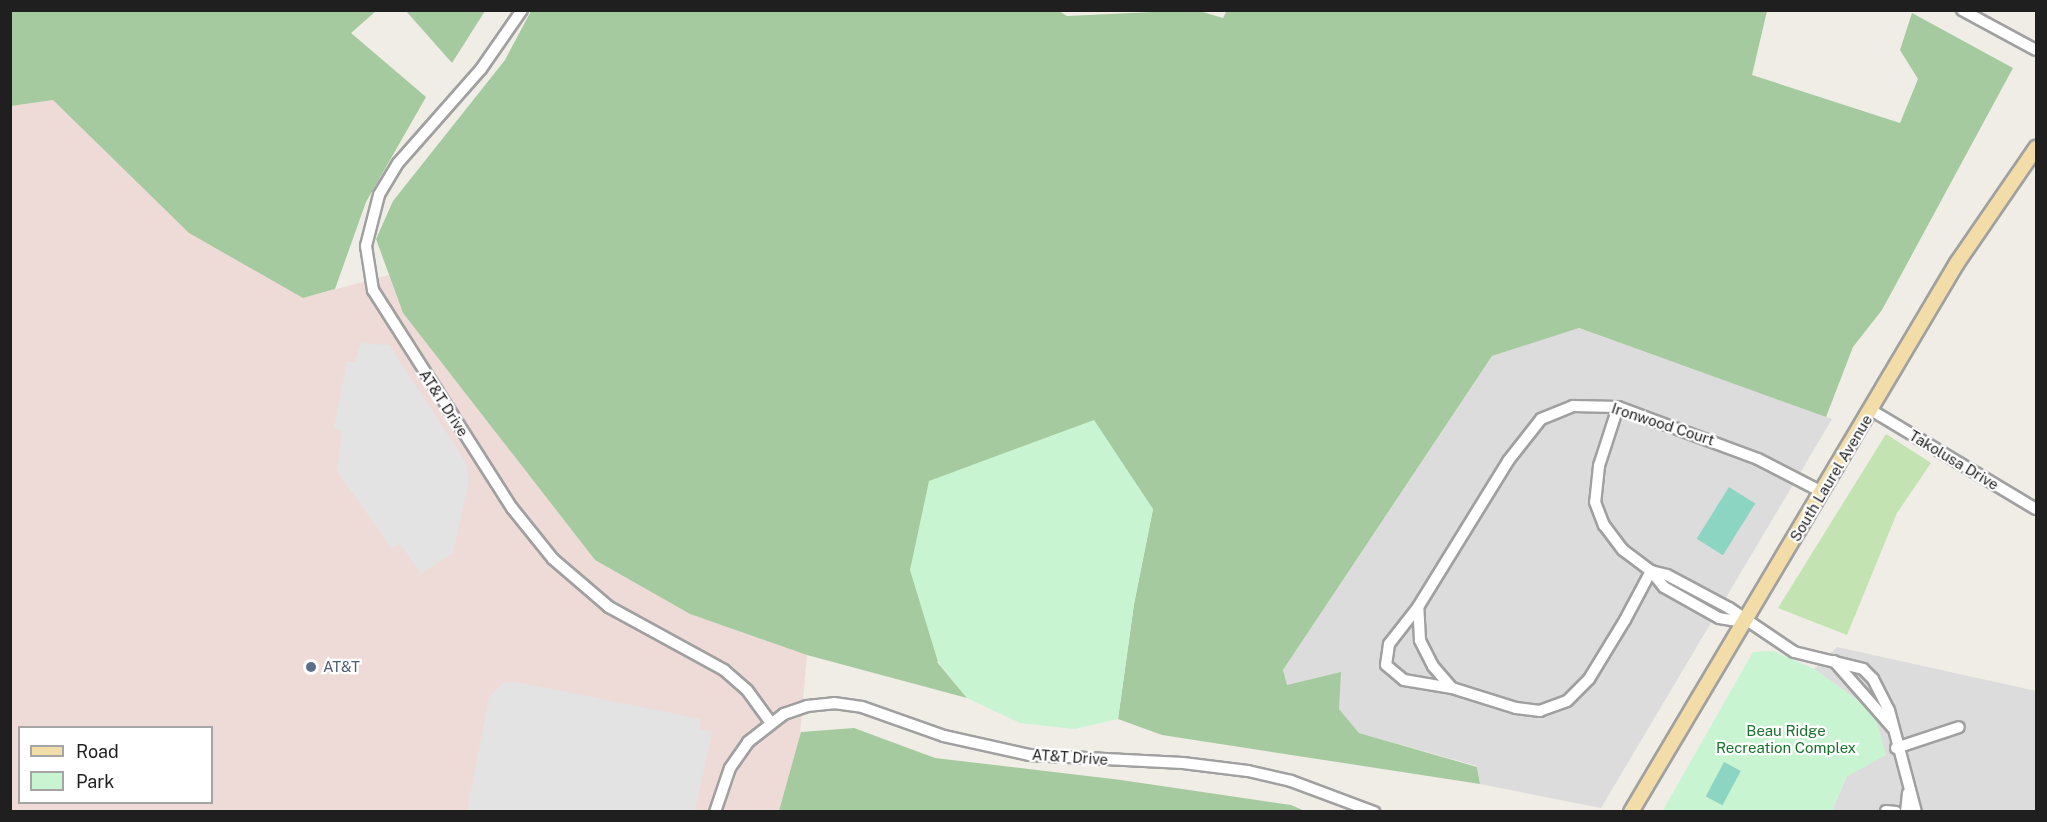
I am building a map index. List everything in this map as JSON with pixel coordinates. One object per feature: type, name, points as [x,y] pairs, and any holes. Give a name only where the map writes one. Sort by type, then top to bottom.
[{"type":"main road","name":"South Laurel Avenue","points":[[1631,812],[1957,263],[2037,148]]},
{"type":"street","name":"AT&T Drive","points":[[522,10],[481,69],[402,158],[379,195],[366,246],[373,290],[512,508],[553,559],[609,607],[724,670],[747,690],[770,723]]},
{"type":"street","points":[[1962,10],[2037,50]]},
{"type":"street","name":"Ironwood Court","points":[[1651,571],[1589,679],[1567,700],[1540,711],[1516,708],[1452,688],[1404,680],[1386,665],[1389,644],[1418,607],[1508,461],[1541,419],[1573,406],[1618,407],[1748,454],[1822,492]]},
{"type":"street","points":[[1618,407],[1599,466],[1594,502],[1604,525],[1623,550],[1651,571],[1729,608],[1744,622],[1794,652],[1863,669],[1873,680],[1889,710],[1896,748],[1909,790],[1904,811],[1886,811]]},
{"type":"street","name":"Takolusa Drive","points":[[1871,410],[2037,509]]},
{"type":"street","points":[[1651,571],[1664,587],[1689,602],[1719,618],[1744,622]]},
{"type":"street","points":[[1689,602],[1696,591]]},
{"type":"street","points":[[1418,607],[1420,640],[1433,666],[1452,688]]},
{"type":"street","points":[[1834,662],[1892,727]]},
{"type":"street","name":"AT&T Drive","points":[[715,812],[730,768],[748,742],[770,723],[807,706],[848,704],[944,736],[1020,753],[1184,763],[1248,771],[1291,781],[1374,812]]},
{"type":"street","points":[[1896,748],[1959,727]]},
{"type":"shaded area","points":[[53,100],[81,126],[303,298],[389,275],[403,313],[595,560],[690,614],[807,655],[799,745],[779,811],[11,811],[10,106]]},
{"type":"shaded area","points":[[1578,328],[1832,419],[1601,808],[1480,784],[1477,766],[1359,733],[1339,709],[1286,685],[1283,670],[1492,356]]},
{"type":"shaded area","points":[[360,343],[389,345],[466,463],[469,480],[453,553],[421,574],[400,544],[392,549],[337,471],[342,431],[334,428],[347,361],[355,362]]},
{"type":"shaded area","points":[[1837,647],[2036,691],[2036,811],[1832,811],[1874,712],[1814,669]]},
{"type":"shaded area","points":[[517,682],[701,719],[700,729],[712,732],[695,811],[467,811],[489,697],[503,683]]},
{"type":"green space","points":[[1057,10],[1067,16],[1196,10],[1223,18],[1227,10],[1767,11],[1752,75],[1900,123],[1918,79],[1900,50],[1912,13],[2013,68],[1882,310],[1853,347],[1826,417],[1579,328],[1492,356],[1283,670],[1287,685],[1341,672],[1339,709],[1359,733],[1477,767],[1480,784],[1162,735],[1118,719],[1134,604],[1153,509],[937,662],[967,698],[807,655],[690,614],[595,560],[403,313],[376,239],[393,201],[505,60],[531,11]]},
{"type":"green space","points":[[10,11],[376,11],[351,33],[426,97],[366,202],[335,289],[303,298],[189,233],[53,100],[11,106]]},
{"type":"green space","points":[[406,11],[485,11],[452,63]]},
{"type":"green space","points":[[1094,420],[1153,509],[1134,604],[1118,719],[1075,729],[1020,723],[967,698],[938,662],[910,570],[929,481]]},
{"type":"green space","points":[[1886,434],[1931,463],[1897,513],[1847,635],[1778,608]]},
{"type":"green space","points":[[1729,487],[1755,503],[1723,555],[1697,539]]},
{"type":"green space","name":"Beau Ridge Recreation Complex","points":[[1773,651],[1814,669],[1874,712],[1886,755],[1846,777],[1832,811],[1662,812],[1753,652]]},
{"type":"green space","points":[[854,728],[935,758],[1121,780],[1291,805],[1305,811],[779,811],[801,732]]},
{"type":"green space","points":[[1724,762],[1741,771],[1722,805],[1706,796]]},
{"type":"place","name":"AT&T","points":[[311,667]]}]
